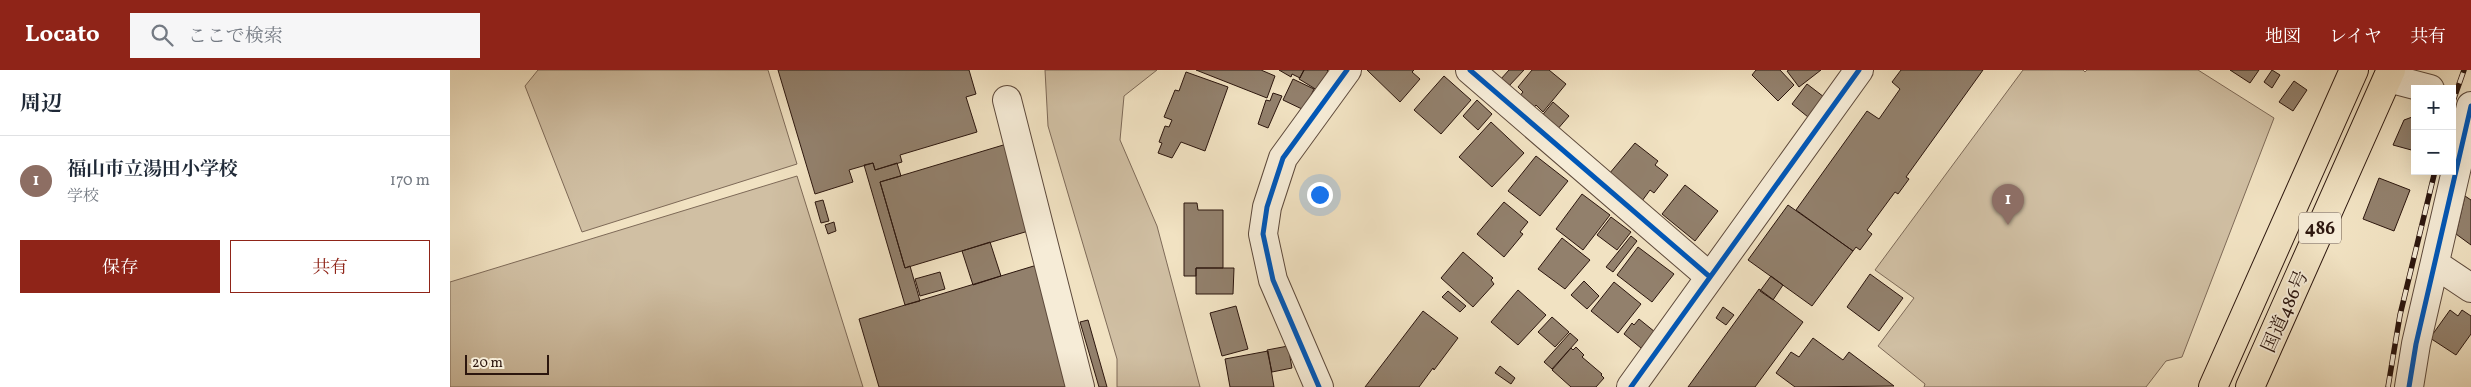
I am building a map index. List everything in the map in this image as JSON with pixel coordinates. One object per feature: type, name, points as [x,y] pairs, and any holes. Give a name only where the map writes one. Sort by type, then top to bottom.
[{"type":"highway","name":"国道486号","points":[[2213,387],[2354,70]]},
{"type":"highway","name":"国道486号","points":[[2250,387],[2389,74]]},
{"type":"street","points":[[1319,387],[1273,280],[1264,234],[1267,207],[1284,158],[1347,70]]},
{"type":"street","points":[[1470,70],[1710,277]]},
{"type":"street","points":[[1631,387],[1859,70]]},
{"type":"street","points":[[2389,74],[2419,85]]},
{"type":"street","points":[[2456,95],[2471,99]]},
{"type":"street","points":[[1007,100],[1080,387]]},
{"type":"street","points":[[2409,387],[2416,344],[2471,106]]},
{"type":"street","points":[[2435,264],[2471,288]]},
{"type":"shaded area","points":[[538,70],[768,70],[797,164],[582,232],[525,86]]},
{"type":"shaded area","points":[[1045,70],[1157,70],[1124,96],[1120,140],[1157,226],[1200,387],[1117,387],[1117,359],[1048,126]]},
{"type":"shaded area","points":[[2023,70],[2083,70],[2085,72],[2087,70],[2198,70],[2274,118],[2182,357],[2166,361],[2146,387],[1924,387],[1925,384],[1878,346],[1914,298],[1875,270]]},
{"type":"shaded area","points":[[797,176],[863,387],[450,387],[450,282]]},
{"type":"building","points":[[778,70],[969,70],[976,94],[966,97],[977,132],[900,155],[902,162],[875,170],[873,163],[849,170],[853,182],[815,194]]},
{"type":"building","points":[[1196,70],[1261,70],[1275,76],[1267,98]]},
{"type":"building","points":[[1279,70],[1304,70],[1300,78],[1292,74],[1291,77]]},
{"type":"building","points":[[1304,70],[1328,71],[1317,90],[1299,79]]},
{"type":"building","points":[[1367,70],[1414,70],[1412,72],[1420,79],[1400,102]]},
{"type":"building","points":[[1509,70],[1524,70],[1508,87],[1500,80]]},
{"type":"building","points":[[1532,70],[1549,70],[1566,84],[1543,112],[1536,105],[1532,110],[1518,98],[1523,92],[1518,87]]},
{"type":"building","points":[[1756,70],[1780,70],[1794,85],[1778,101],[1752,75]]},
{"type":"building","points":[[1821,70],[1799,87],[1787,71]]},
{"type":"building","points":[[1901,70],[1983,70],[1906,177],[1909,179],[1898,194],[1895,192],[1867,230],[1872,234],[1860,250],[1856,247],[1853,251],[1796,210],[1867,111],[1879,119],[1900,89],[1892,82]]},
{"type":"building","points":[[2230,70],[2259,70],[2250,83]]},
{"type":"building","points":[[2272,70],[2280,75],[2272,88],[2264,82]]},
{"type":"building","points":[[1186,72],[1228,87],[1205,151],[1181,142],[1172,158],[1158,153],[1162,143],[1159,142],[1165,126],[1169,127],[1172,120],[1164,117],[1175,90],[1179,91]]},
{"type":"building","points":[[1444,76],[1471,100],[1441,134],[1414,110]]},
{"type":"building","points":[[1293,79],[1314,89],[1304,110],[1283,100]]},
{"type":"building","points":[[2294,81],[2307,90],[2293,111],[2279,102]]},
{"type":"building","points":[[1807,84],[1824,97],[1808,117],[1792,104]]},
{"type":"building","points":[[1273,93],[1282,96],[1268,128],[1258,124],[1266,100],[1270,101]]},
{"type":"building","points":[[1477,100],[1492,114],[1478,130],[1463,116]]},
{"type":"building","points":[[1553,102],[1569,116],[1556,131],[1540,118]]},
{"type":"building","points":[[2411,117],[2411,150],[2393,145],[2404,120]]},
{"type":"building","points":[[1491,122],[1524,153],[1492,187],[1459,157]]},
{"type":"building","points":[[1010,143],[1035,229],[905,268],[880,182]]},
{"type":"building","points":[[1635,143],[1658,161],[1655,165],[1668,175],[1654,193],[1650,190],[1642,201],[1609,174]]},
{"type":"building","points":[[1536,156],[1568,181],[1540,216],[1508,191]]},
{"type":"building","points":[[873,163],[875,170],[897,163],[901,176],[880,182],[905,268],[910,266],[920,301],[905,305],[864,165]]},
{"type":"building","points":[[2379,178],[2410,190],[2394,231],[2363,219]]},
{"type":"building","points":[[1685,185],[1718,211],[1695,241],[1662,214]]},
{"type":"building","points":[[1582,194],[1610,215],[1583,250],[1556,229]]},
{"type":"building","points":[[2465,196],[2471,200],[2471,245],[2456,234]]},
{"type":"building","points":[[823,200],[829,221],[821,223],[815,202]]},
{"type":"building","points":[[1504,202],[1528,222],[1520,232],[1523,234],[1504,257],[1477,234]]},
{"type":"building","points":[[1184,203],[1197,203],[1198,210],[1223,210],[1223,268],[1196,268],[1196,276],[1184,276]]},
{"type":"building","points":[[1788,205],[1853,251],[1812,306],[1748,260]]},
{"type":"building","points":[[1611,217],[1631,232],[1617,250],[1597,235]]},
{"type":"building","points":[[834,222],[836,231],[828,234],[825,225]]},
{"type":"building","points":[[1631,236],[1637,241],[1613,272],[1606,267]]},
{"type":"building","points":[[1562,238],[1590,260],[1565,289],[1538,269]]},
{"type":"building","points":[[990,242],[1001,276],[973,285],[962,251]]},
{"type":"building","points":[[1638,247],[1674,274],[1652,302],[1617,275]]},
{"type":"building","points":[[1463,252],[1493,278],[1491,280],[1494,284],[1473,307],[1441,278]]},
{"type":"building","points":[[1037,265],[1073,387],[879,387],[859,319]]},
{"type":"building","points":[[1196,268],[1234,268],[1233,294],[1196,294]]},
{"type":"building","points":[[940,272],[945,289],[920,296],[915,279]]},
{"type":"building","points":[[1870,274],[1903,298],[1879,331],[1847,307]]},
{"type":"building","points":[[1771,276],[1783,285],[1773,300],[1760,291]]},
{"type":"building","points":[[1584,281],[1599,296],[1587,309],[1571,295]]},
{"type":"building","points":[[1614,282],[1641,304],[1618,333],[1591,311]]},
{"type":"building","points":[[1759,289],[1803,322],[1755,387],[1688,387]]},
{"type":"building","points":[[1518,290],[1546,315],[1518,345],[1491,322]]},
{"type":"building","points":[[1448,291],[1466,306],[1460,312],[1442,297]]},
{"type":"building","points":[[1236,306],[1248,349],[1222,356],[1210,313]]},
{"type":"building","points":[[1723,307],[1734,315],[1726,325],[1716,318]]},
{"type":"building","points":[[2450,310],[2458,316],[2462,310],[2471,316],[2471,334],[2456,355],[2430,338]]},
{"type":"building","points":[[1423,311],[1458,338],[1434,370],[1433,368],[1419,387],[1365,387]]},
{"type":"building","points":[[1552,317],[1569,332],[1555,347],[1538,332]]},
{"type":"building","points":[[1639,319],[1655,332],[1641,348],[1624,334],[1632,323],[1634,325]]},
{"type":"building","points":[[1088,320],[1107,387],[1099,387],[1080,322]]},
{"type":"building","points":[[1570,333],[1578,340],[1552,369],[1544,362]]},
{"type":"building","points":[[1813,338],[1843,360],[1849,352],[1894,386],[1795,387],[1776,373],[1791,352],[1799,357]]},
{"type":"building","points":[[1288,346],[1292,368],[1272,372],[1267,350]]},
{"type":"building","points":[[1576,347],[1584,355],[1582,357],[1602,374],[1604,378],[1596,387],[1571,387],[1552,370],[1571,348],[1573,350]]},
{"type":"building","points":[[1268,351],[1274,387],[1230,387],[1225,359]]},
{"type":"building","points":[[1500,366],[1515,378],[1511,384],[1495,373]]},
{"type":"railway","points":[[2456,93],[2464,70]]},
{"type":"railway","points":[[2388,387],[2400,315],[2434,175]]},
{"type":"cycle path","points":[[1319,387],[1273,280],[1263,234],[1267,207],[1283,158],[1347,70]]},
{"type":"cycle path","points":[[1470,70],[1710,277]]},
{"type":"cycle path","points":[[1631,387],[1859,70]]},
{"type":"cycle path","points":[[2409,387],[2416,344],[2471,106]]},
{"type":"place","name":"福山市立湯田小学校","points":[[2008,225]]}]
